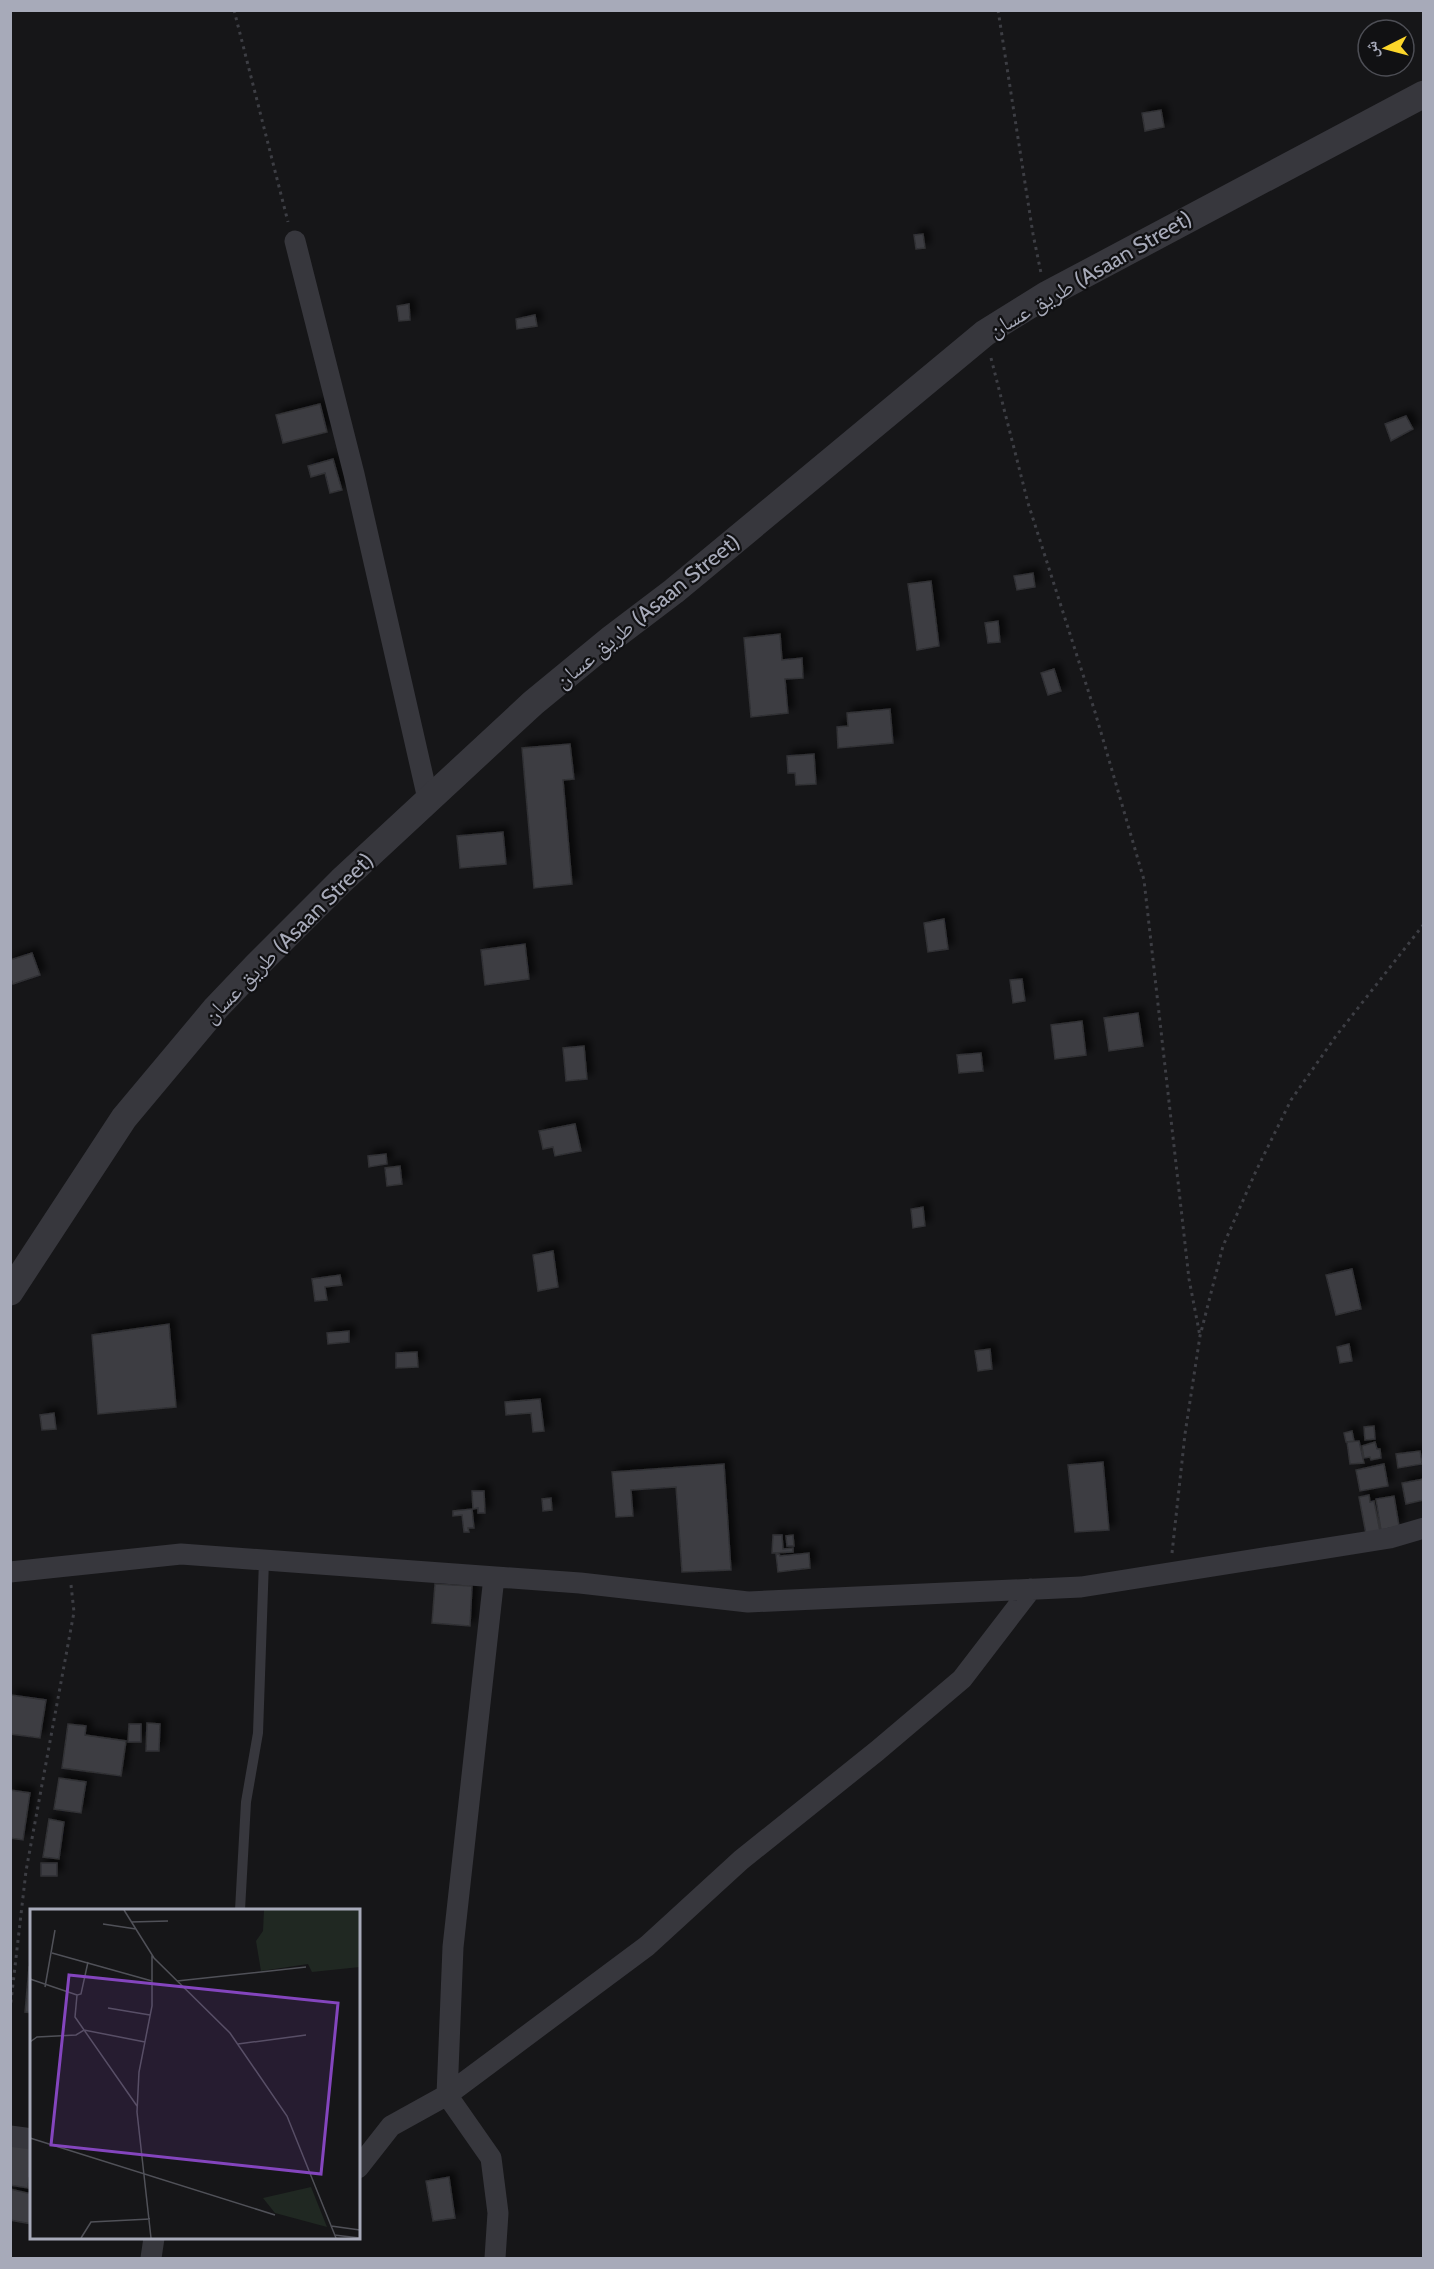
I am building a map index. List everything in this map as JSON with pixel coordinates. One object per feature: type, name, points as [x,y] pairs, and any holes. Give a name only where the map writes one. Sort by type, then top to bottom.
[{"type":"street","name":"طريق عسان (Asaan Street)","points":[[10,1292],[124,1118],[173,1057],[256,966],[429,799],[542,696],[612,638],[674,591],[985,333],[1046,295],[1424,94]]},
{"type":"street","points":[[296,241],[354,474],[429,799]]},
{"type":"street","points":[[10,1572],[181,1554],[580,1583],[748,1602],[1082,1587],[1390,1538],[1424,1528]]},
{"type":"street","points":[[494,1577],[453,1947],[447,2095],[491,2158],[498,2213],[495,2259]]},
{"type":"street","points":[[360,2165],[391,2126],[447,2095],[648,1946],[741,1860],[877,1751],[962,1679],[1031,1589]]},
{"type":"street","points":[[10,2136],[30,2139]]},
{"type":"street","points":[[151,2259],[154,2239]]},
{"type":"lane","points":[[240,1909],[246,1802],[258,1733],[264,1560]]},
{"type":"path","points":[[234,10],[287,218],[296,241]]},
{"type":"path","points":[[998,10],[1033,234],[1046,295]]},
{"type":"path","points":[[985,333],[1028,503],[1095,712],[1144,880],[1189,1279],[1200,1336]]},
{"type":"path","points":[[1170,1573],[1185,1434],[1200,1336],[1223,1246],[1291,1100],[1336,1036],[1424,924]]},
{"type":"path","points":[[10,2010],[26,1871],[74,1612],[69,1566]]},
{"type":"building","points":[[1161,110],[1164,127],[1145,131],[1142,113]]},
{"type":"building","points":[[923,234],[925,248],[916,249],[914,235]]},
{"type":"building","points":[[409,304],[410,320],[399,321],[397,306]]},
{"type":"building","points":[[535,315],[537,326],[517,329],[516,319]]},
{"type":"building","points":[[320,404],[327,432],[283,443],[276,415]]},
{"type":"building","points":[[1406,416],[1413,429],[1391,441],[1385,424]]},
{"type":"building","points":[[333,459],[342,490],[330,493],[325,473],[311,477],[308,466]]},
{"type":"building","points":[[1033,573],[1035,587],[1017,590],[1014,576]]},
{"type":"building","points":[[931,581],[939,646],[917,650],[908,584]]},
{"type":"building","points":[[998,621],[1000,642],[988,643],[985,623]]},
{"type":"building","points":[[780,634],[782,660],[802,658],[803,678],[785,679],[788,713],[751,717],[744,638]]},
{"type":"building","points":[[1054,669],[1061,691],[1048,695],[1041,673]]},
{"type":"building","points":[[890,709],[893,743],[838,748],[837,727],[848,726],[847,713]]},
{"type":"building","points":[[570,744],[574,779],[563,780],[572,884],[534,888],[522,748]]},
{"type":"building","points":[[814,754],[816,784],[796,785],[795,773],[788,773],[787,756]]},
{"type":"building","points":[[503,832],[506,864],[460,868],[457,836]]},
{"type":"building","points":[[944,919],[948,949],[928,952],[924,923]]},
{"type":"building","points":[[525,944],[529,979],[485,985],[481,950]]},
{"type":"building","points":[[32,953],[40,975],[13,984],[10,977],[10,960]]},
{"type":"building","points":[[1022,979],[1025,1001],[1013,1003],[1010,980]]},
{"type":"building","points":[[1138,1013],[1143,1046],[1109,1051],[1104,1018]]},
{"type":"building","points":[[1082,1021],[1086,1055],[1055,1059],[1051,1025]]},
{"type":"building","points":[[584,1046],[587,1079],[566,1081],[563,1048]]},
{"type":"building","points":[[981,1053],[983,1071],[959,1073],[957,1055]]},
{"type":"building","points":[[575,1124],[581,1151],[555,1156],[553,1147],[543,1149],[539,1131]]},
{"type":"building","points":[[386,1154],[387,1164],[369,1167],[368,1156]]},
{"type":"building","points":[[400,1166],[402,1184],[387,1186],[385,1168]]},
{"type":"building","points":[[923,1207],[925,1226],[913,1228],[911,1209]]},
{"type":"building","points":[[553,1251],[558,1287],[538,1291],[533,1255]]},
{"type":"building","points":[[1352,1269],[1361,1309],[1336,1315],[1326,1275]]},
{"type":"building","points":[[340,1275],[342,1285],[325,1287],[327,1300],[315,1301],[312,1279]]},
{"type":"building","points":[[169,1324],[176,1407],[98,1414],[92,1335]]},
{"type":"building","points":[[349,1331],[349,1342],[328,1344],[327,1333]]},
{"type":"building","points":[[1349,1344],[1352,1361],[1340,1363],[1337,1347]]},
{"type":"building","points":[[990,1349],[992,1369],[978,1371],[975,1351]]},
{"type":"building","points":[[417,1352],[418,1367],[396,1368],[396,1353]]},
{"type":"building","points":[[540,1399],[544,1431],[533,1432],[531,1413],[506,1415],[505,1402]]},
{"type":"building","points":[[54,1413],[56,1429],[42,1430],[40,1415]]},
{"type":"building","points":[[1374,1426],[1375,1439],[1365,1440],[1364,1427]]},
{"type":"building","points":[[1352,1431],[1354,1441],[1346,1442],[1344,1433]]},
{"type":"building","points":[[1359,1441],[1364,1463],[1350,1464],[1347,1442]]},
{"type":"building","points":[[1375,1442],[1377,1449],[1380,1449],[1381,1458],[1371,1460],[1370,1457],[1364,1458],[1362,1446]]},
{"type":"building","points":[[1420,1451],[1422,1464],[1398,1468],[1396,1454]]},
{"type":"building","points":[[1103,1462],[1109,1530],[1075,1532],[1068,1465]]},
{"type":"building","points":[[724,1464],[731,1570],[682,1572],[676,1487],[631,1490],[633,1516],[616,1517],[612,1472]]},
{"type":"building","points":[[1384,1464],[1388,1486],[1360,1491],[1356,1470]]},
{"type":"building","points":[[1424,1479],[1424,1500],[1406,1504],[1402,1483]]},
{"type":"building","points":[[472,1491],[484,1491],[485,1513],[478,1513],[478,1508],[473,1509]]},
{"type":"building","points":[[1369,1495],[1370,1502],[1374,1501],[1380,1531],[1366,1534],[1359,1497]]},
{"type":"building","points":[[1394,1496],[1399,1526],[1381,1530],[1376,1499]]},
{"type":"building","points":[[551,1498],[552,1510],[543,1511],[542,1499]]},
{"type":"building","points":[[472,1509],[474,1528],[468,1528],[469,1532],[464,1532],[462,1515],[453,1516],[453,1511]]},
{"type":"building","points":[[773,1535],[782,1535],[783,1549],[793,1548],[793,1552],[772,1553]]},
{"type":"building","points":[[793,1535],[794,1546],[787,1546],[786,1536]]},
{"type":"building","points":[[809,1553],[810,1568],[778,1572],[776,1554],[780,1556]]},
{"type":"building","points":[[435,1584],[472,1586],[470,1626],[432,1623]]},
{"type":"building","points":[[11,1695],[46,1700],[40,1738],[10,1734]]},
{"type":"building","points":[[147,1723],[160,1724],[159,1751],[146,1751]]},
{"type":"building","points":[[68,1724],[86,1726],[85,1735],[126,1741],[121,1776],[62,1768]]},
{"type":"building","points":[[129,1724],[141,1724],[141,1742],[128,1742]]},
{"type":"building","points":[[59,1778],[86,1782],[81,1813],[54,1809]]},
{"type":"building","points":[[10,1790],[30,1793],[23,1840],[10,1838]]},
{"type":"building","points":[[49,1819],[64,1822],[59,1859],[43,1857]]},
{"type":"building","points":[[41,1863],[57,1863],[57,1876],[41,1876]]},
{"type":"building","points":[[29,1967],[30,1967],[30,2013],[25,2012]]},
{"type":"building","points":[[10,2145],[30,2148],[28,2188],[10,2185]]},
{"type":"building","points":[[449,2177],[455,2218],[433,2221],[426,2181]]},
{"type":"building","points":[[10,2189],[30,2194],[30,2224],[10,2220]]}]
